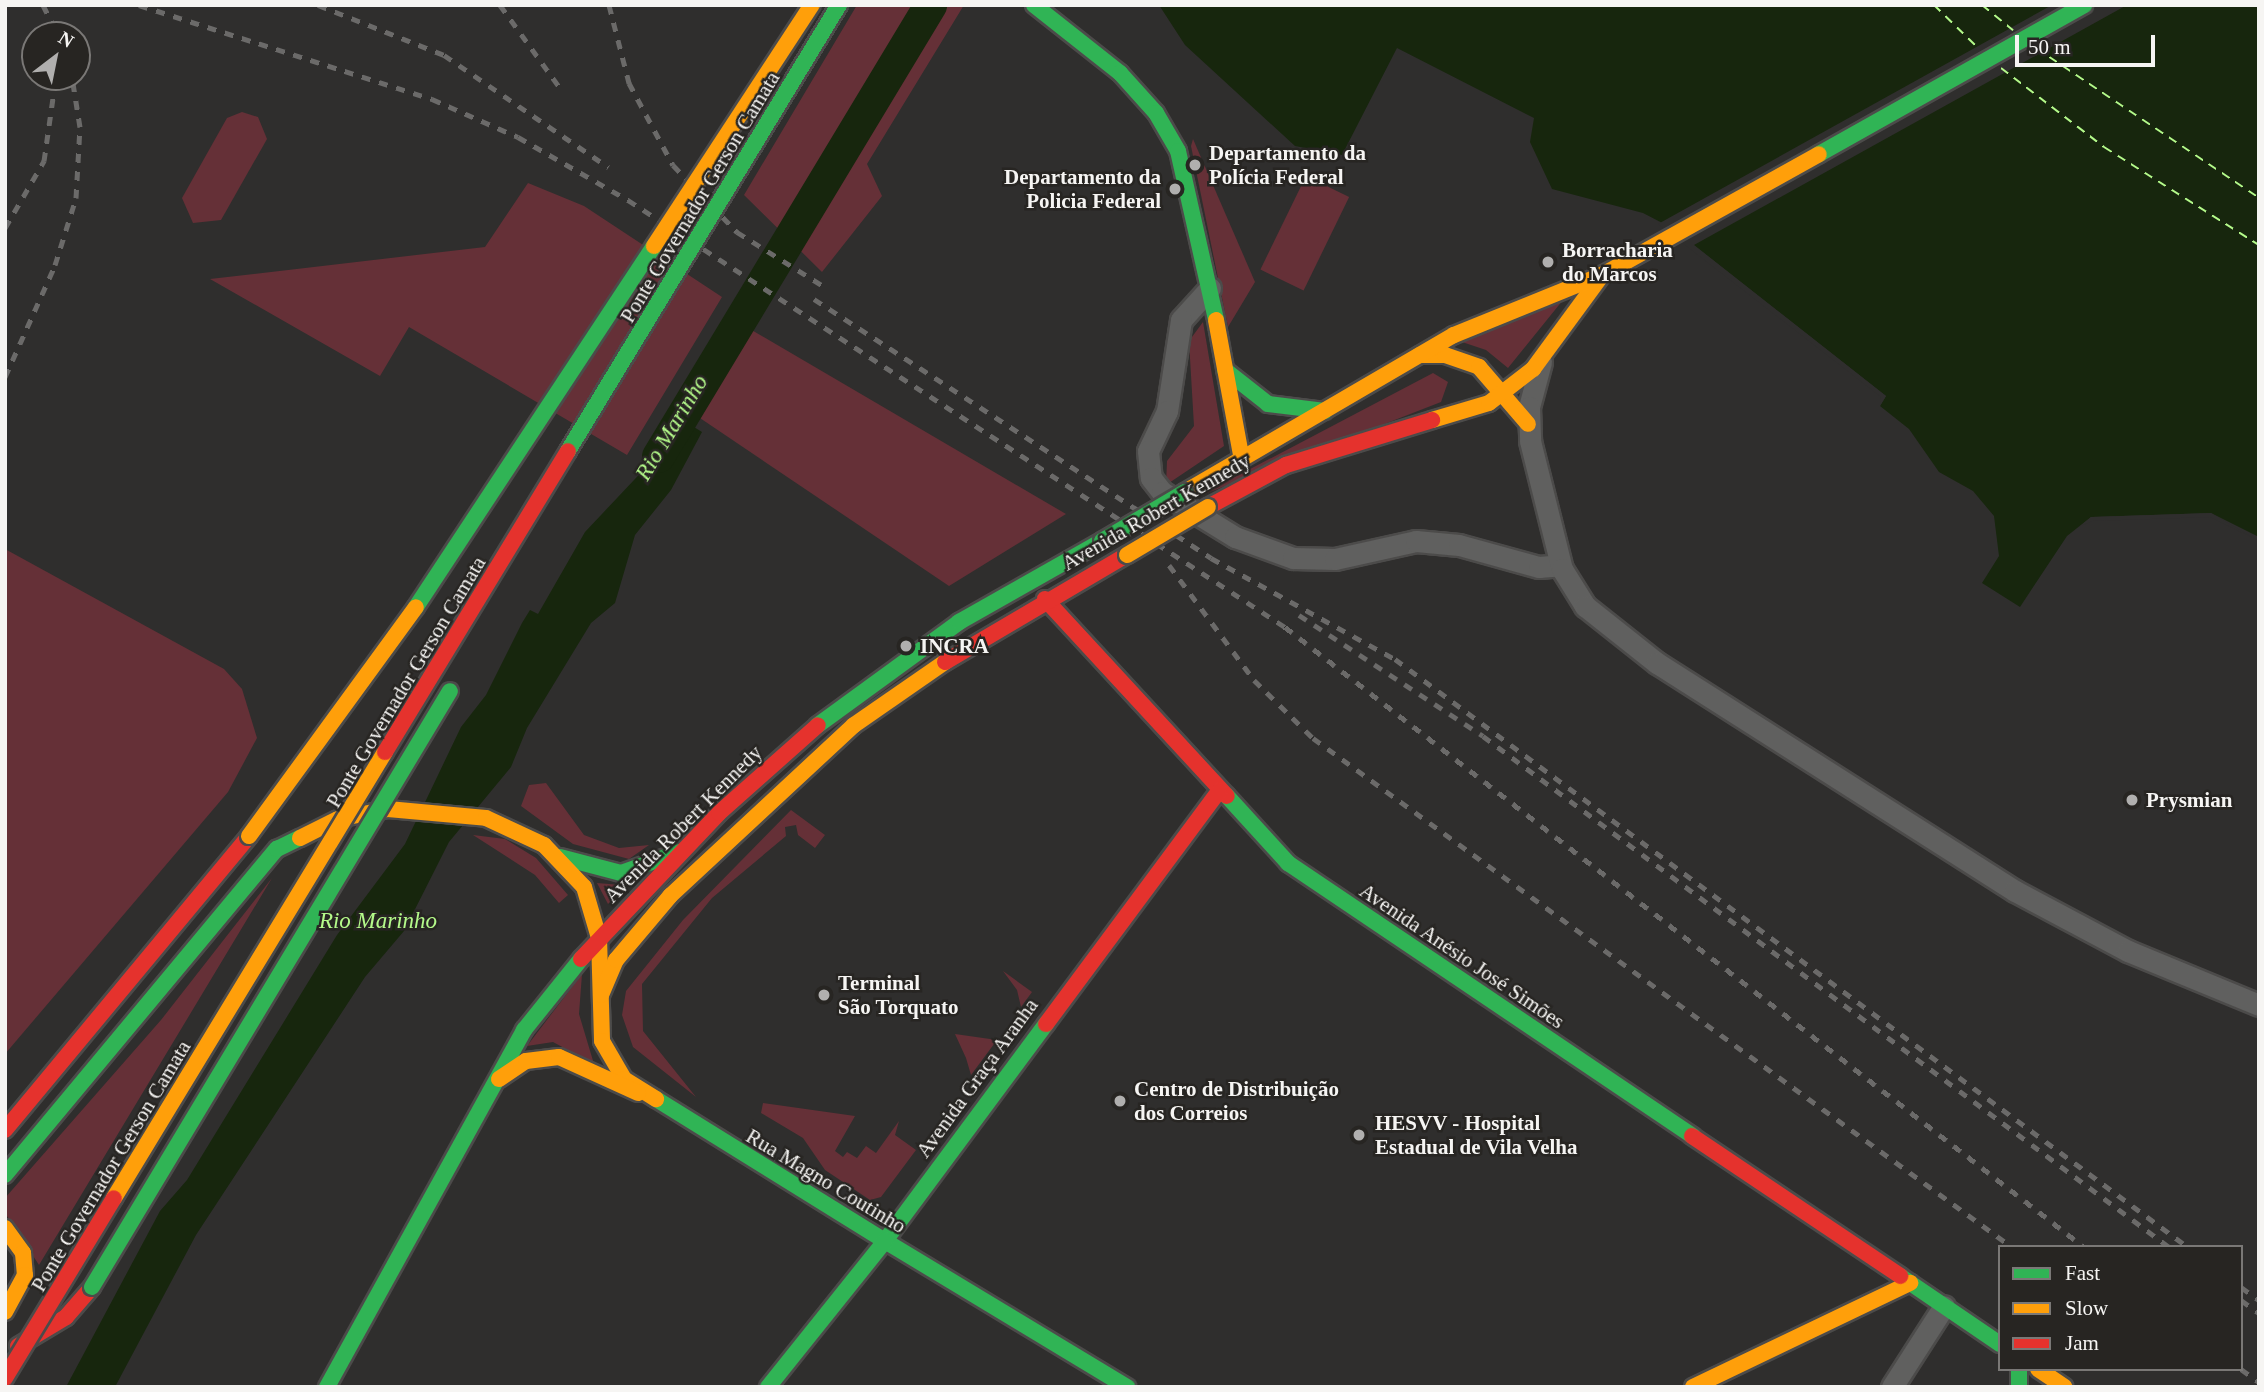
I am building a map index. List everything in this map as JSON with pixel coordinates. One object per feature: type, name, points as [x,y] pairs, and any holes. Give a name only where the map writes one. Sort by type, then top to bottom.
[{"type":"main road","name":"Ponte Governador Gerson Camata","points":[[572,405],[813,5]]},
{"type":"main road","points":[[5,1130],[249,836],[440,573],[813,5]]},
{"type":"main road","name":"Ponte Governador Gerson Camata","points":[[5,1378],[664,299],[839,5]]},
{"type":"main road","points":[[1034,5],[1120,73],[1168,131],[1191,189],[1242,460]]},
{"type":"main road","points":[[1225,370],[1268,404],[1326,411],[1420,355],[1602,275],[2084,5]]},
{"type":"main road","name":"Avenida Robert Kennedy","points":[[598,1012],[609,972],[627,944],[770,798],[896,693],[1045,599],[1286,465],[1471,410],[1505,393],[1545,354],[1584,292],[1602,275]]},
{"type":"main road","points":[[500,600],[664,299]]},
{"type":"main road","points":[[1420,355],[1469,362],[1505,393],[1528,424]]},
{"type":"main road","name":"Avenida Robert Kennedy","points":[[327,1387],[540,1006],[680,852],[796,743],[882,674],[1101,541],[1326,411]]},
{"type":"main road","name":"Avenida Anésio José Simões","points":[[1045,599],[1218,792],[1307,877],[1998,1343]]},
{"type":"main road","points":[[5,1350],[50,1330],[92,1287],[461,672]]},
{"type":"main road","name":"Avenida Graça Aranha","points":[[768,1387],[885,1241],[1218,792]]},
{"type":"main road","name":"Ponte Governador Gerson Camata","points":[[290,868],[334,797]]},
{"type":"main road","points":[[5,1175],[263,861],[303,833],[388,809],[486,818],[560,857],[621,873],[680,852]]},
{"type":"main road","points":[[560,857],[584,887],[599,938],[598,1012],[607,1055],[648,1097]]},
{"type":"main road","name":"Rua Magno Coutinho","points":[[496,1083],[526,1060],[559,1057],[648,1097],[1127,1387]]},
{"type":"main road","points":[[5,1228],[23,1253],[25,1275],[5,1312]]},
{"type":"main road","name":"Ponte Governador Gerson Camata","points":[[5,1336],[47,1266]]},
{"type":"main road","points":[[1693,1387],[1910,1283]]},
{"type":"main road","points":[[2041,1371],[2065,1387]]},
{"type":"street","points":[[1210,288],[1181,320],[1167,411],[1148,452],[1151,478],[1162,492],[1235,537],[1293,558],[1335,559],[1416,541],[1459,545],[1529,566],[1560,565]]},
{"type":"street","points":[[1545,354],[1528,424],[1560,565],[1585,606],[1657,663],[2015,891],[2129,951],[2259,1005]]},
{"type":"street","points":[[1892,1387],[1944,1306]]},
{"type":"shaded area","points":[[857,5],[964,5],[867,164],[882,196],[822,272],[744,195]]},
{"type":"shaded area","points":[[242,112],[258,117],[267,139],[221,220],[193,223],[182,198],[227,118]]},
{"type":"shaded area","points":[[1193,139],[1255,282],[1228,327],[1191,146]]},
{"type":"shaded area","points":[[1306,176],[1349,197],[1304,291],[1260,269]]},
{"type":"shaded area","points":[[528,183],[584,206],[722,297],[627,455],[409,327],[380,376],[210,279],[485,247]]},
{"type":"shaded area","points":[[1563,300],[1508,368],[1486,350],[1459,341]]},
{"type":"shaded area","points":[[1203,322],[1224,446],[1166,485],[1167,461],[1194,426],[1189,341]]},
{"type":"shaded area","points":[[743,325],[1066,514],[949,586],[691,412]]},
{"type":"shaded area","points":[[1433,373],[1448,382],[1441,402],[1197,497]]},
{"type":"shaded area","points":[[5,549],[224,669],[242,689],[257,738],[228,792],[5,1054]]},
{"type":"shaded area","points":[[546,783],[584,835],[619,848],[649,845],[629,859],[573,844],[521,806],[529,785]]},
{"type":"shaded area","points":[[791,810],[825,835],[815,848],[798,835],[796,825],[785,827],[786,836],[712,898],[642,984],[643,1031],[696,1097],[633,1047],[622,1015],[626,991],[683,920]]},
{"type":"shaded area","points":[[473,835],[505,839],[536,858],[568,895],[559,903],[535,875]]},
{"type":"shaded area","points":[[272,878],[39,1265],[5,1213],[5,1198],[161,1020]]},
{"type":"shaded area","points":[[597,883],[621,885],[620,892],[608,904]]},
{"type":"shaded area","points":[[1003,971],[1032,992],[1021,1007],[1017,990]]},
{"type":"shaded area","points":[[582,974],[579,1014],[594,1064],[553,1042],[527,1046]]},
{"type":"shaded area","points":[[955,1034],[997,1040],[971,1075],[966,1058]]},
{"type":"shaded area","points":[[763,1103],[855,1116],[835,1151],[843,1157],[847,1152],[857,1158],[866,1146],[876,1153],[899,1121],[895,1135],[916,1150],[881,1197],[870,1200],[825,1170],[803,1138],[761,1113]]},
{"type":"water","points":[[1159,5],[2259,5],[2259,537],[2211,513],[2091,517],[2067,536],[2020,607],[1982,583],[1999,556],[1994,516],[1973,491],[1939,472],[1909,429],[1880,406],[1886,396],[1672,228],[1643,213],[1552,189],[1530,142],[1534,118],[1397,48],[1342,155],[1295,146],[1185,45]]},
{"type":"water","points":[[676,416],[702,432],[671,490],[635,535],[615,603],[591,623],[527,728],[511,767],[449,842],[404,931],[365,977],[196,1235],[115,1387],[66,1387],[160,1211],[187,1180],[337,935],[405,844],[461,727],[486,695],[530,610],[538,614],[585,532],[651,462]]},
{"type":"pier","points":[[2052,5],[2127,5],[1694,245],[1886,396],[1880,406],[1881,397],[1658,224]]},
{"type":"pier","points":[[2211,513],[2259,541],[2210,517],[2092,521],[2079,527],[2091,517]]},
{"type":"waterway","name":"Rio Marinho","points":[[658,456],[930,5]]},
{"type":"ferry route","points":[[1934,5],[1978,48]]},
{"type":"ferry route","points":[[1982,5],[2013,30]]},
{"type":"ferry route","points":[[2036,48],[2259,198]]},
{"type":"ferry route","points":[[2001,68],[2104,147],[2259,245]]},
{"type":"railway","points":[[43,5],[51,21]]},
{"type":"railway","points":[[139,5],[432,99],[518,137],[628,200],[1285,627],[2081,1245]]},
{"type":"railway","points":[[318,5],[444,55],[608,167]]},
{"type":"railway","points":[[500,5],[560,88]]},
{"type":"railway","points":[[609,5],[629,83],[673,165],[737,232],[823,286]]},
{"type":"railway","points":[[5,228],[44,161],[54,91]]},
{"type":"railway","points":[[5,377],[55,265],[76,198],[80,127],[74,91]]},
{"type":"railway","points":[[814,299],[1211,558],[1395,659],[2185,1245]]},
{"type":"railway","points":[[1169,565],[1254,680],[1313,738],[2009,1245]]},
{"type":"railway","points":[[1299,615],[1483,736],[2166,1245]]},
{"type":"railway","points":[[2243,1288],[2259,1300]]},
{"type":"railway","points":[[2243,1301],[2259,1313]]},
{"type":"railway","points":[[2243,1370],[2259,1382]]},
{"type":"traffic: fast","points":[[568,451],[839,5]]},
{"type":"traffic: fast","points":[[1034,5],[1120,73],[1156,113],[1178,151],[1216,320]]},
{"type":"traffic: fast","points":[[1819,154],[2084,5]]},
{"type":"traffic: fast","points":[[416,607],[654,246]]},
{"type":"traffic: fast","points":[[1225,370],[1268,404],[1325,411]]},
{"type":"traffic: fast","points":[[1102,541],[1185,492]]},
{"type":"traffic: fast","points":[[818,725],[959,622],[1102,541]]},
{"type":"traffic: fast","points":[[92,1287],[450,691]]},
{"type":"traffic: fast","points":[[1227,796],[1288,863],[1692,1136]]},
{"type":"traffic: fast","points":[[5,1175],[277,849],[300,838]]},
{"type":"traffic: fast","points":[[560,857],[621,873],[680,852]]},
{"type":"traffic: fast","points":[[327,1387],[524,1030],[581,959]]},
{"type":"traffic: fast","points":[[1046,1024],[885,1241],[1127,1387]]},
{"type":"traffic: fast","points":[[656,1099],[885,1241],[768,1387]]},
{"type":"traffic: fast","points":[[1900,1276],[1998,1343]]},
{"type":"traffic: fast","points":[[2019,1371],[2019,1387]]},
{"type":"traffic: slow","points":[[654,246],[812,5]]},
{"type":"traffic: slow","points":[[1432,420],[1489,403],[1533,369],[1602,275],[1819,154]]},
{"type":"traffic: slow","points":[[1185,492],[1454,335],[1592,279]]},
{"type":"traffic: slow","points":[[1216,320],[1242,460]]},
{"type":"traffic: slow","points":[[1420,355],[1445,355],[1479,367],[1528,424]]},
{"type":"traffic: slow","points":[[1127,555],[1208,507]]},
{"type":"traffic: slow","points":[[249,836],[416,607]]},
{"type":"traffic: slow","points":[[601,995],[616,960],[670,896],[854,725],[945,662]]},
{"type":"traffic: slow","points":[[114,1198],[385,752]]},
{"type":"traffic: slow","points":[[300,838],[338,819],[388,809],[486,818],[544,845],[584,887],[599,938],[602,1041],[624,1079],[656,1099]]},
{"type":"traffic: slow","points":[[499,1079],[526,1061],[559,1057],[638,1093]]},
{"type":"traffic: slow","points":[[5,1228],[23,1253],[25,1275],[5,1312]]},
{"type":"traffic: slow","points":[[1693,1387],[1910,1283]]},
{"type":"traffic: slow","points":[[2041,1371],[2065,1387]]},
{"type":"traffic: jam","points":[[1208,507],[1286,465],[1432,420]]},
{"type":"traffic: jam","points":[[385,752],[568,451]]},
{"type":"traffic: jam","points":[[945,662],[1127,555]]},
{"type":"traffic: jam","points":[[1045,599],[1227,796]]},
{"type":"traffic: jam","points":[[581,959],[719,813],[818,725]]},
{"type":"traffic: jam","points":[[1046,1024],[1218,792]]},
{"type":"traffic: jam","points":[[5,1130],[249,836]]},
{"type":"traffic: jam","points":[[1692,1136],[1900,1276]]},
{"type":"traffic: jam","points":[[5,1378],[114,1198]]},
{"type":"traffic: jam","points":[[18,1346],[66,1317],[92,1287]]},
{"type":"place","name":"Departamento da Polícia Federal","points":[[1195,165]]},
{"type":"place","name":"Departamento da Policia Federal","points":[[1175,189]]},
{"type":"place","name":"Borracharia do Marcos","points":[[1548,262]]},
{"type":"place","name":"INCRA","points":[[906,646]]},
{"type":"place","name":"Prysmian","points":[[2132,800]]},
{"type":"place","name":"Terminal São Torquato","points":[[824,995]]},
{"type":"place","name":"Centro de Distribuição dos Correios","points":[[1120,1101]]},
{"type":"place","name":"HESVV - Hospital Estadual de Vila Velha","points":[[1359,1135]]}]
